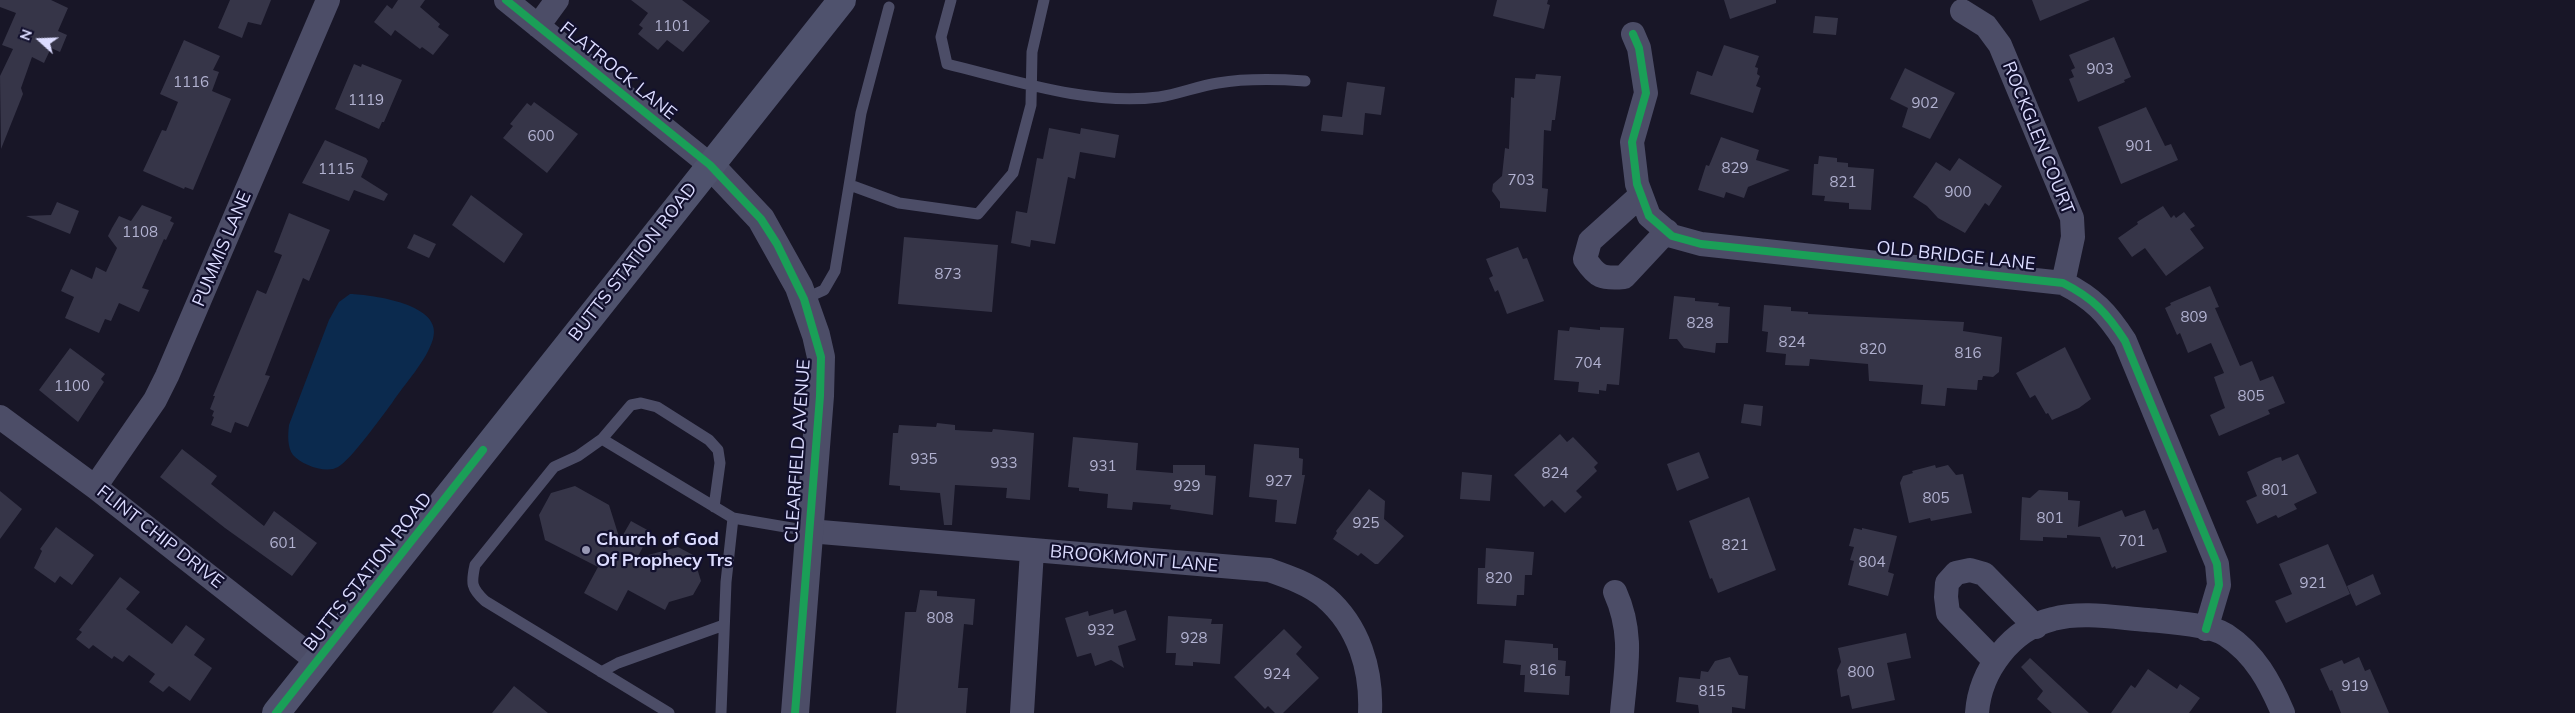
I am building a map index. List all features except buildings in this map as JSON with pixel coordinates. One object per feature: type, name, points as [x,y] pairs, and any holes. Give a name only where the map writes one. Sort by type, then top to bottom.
[{"type":"main road","name":"BUTTS STATION ROAD","points":[[276,713],[842,0]]},
{"type":"street","name":"PUMMIS LANE","points":[[95,487],[155,400],[167,376],[328,0]]},
{"type":"street","name":"FLATROCK LANE","points":[[506,0],[710,165]]},
{"type":"street","points":[[538,26],[557,0]]},
{"type":"street","name":"ROCKGLEN COURT","points":[[1962,12],[1986,26],[2000,45],[2072,218],[2073,237],[2063,283]]},
{"type":"street","name":"OLD BRIDGE LANE","points":[[1633,34],[1639,48],[1646,93],[1632,142],[1637,184],[1649,216],[1672,236],[1701,244],[2063,283],[2085,294],[2107,314],[2125,341],[2217,564],[2219,585],[2206,629]]},
{"type":"street","name":"CLEARFIELD AVENUE","points":[[710,165],[761,219],[777,244],[804,299],[821,357],[820,396],[795,713]]},
{"type":"street","points":[[1641,195],[1590,241],[1585,259],[1594,273],[1608,279],[1624,277],[1667,231]]},
{"type":"street","name":"FLINT CHIP DRIVE","points":[[0,416],[95,487],[317,661]]},
{"type":"street","name":"BROOKMONT LANE","points":[[809,531],[1270,570],[1298,581],[1325,597],[1346,621],[1361,648],[1370,678],[1370,713]]},
{"type":"street","points":[[1022,713],[1032,551]]},
{"type":"street","points":[[1994,660],[1948,613],[1947,583],[1956,573],[1970,570],[1984,574],[2036,626]]},
{"type":"street","points":[[1615,592],[1624,613],[1628,644],[1622,713]]},
{"type":"street","points":[[1977,713],[1994,660],[2018,635],[2052,619],[2084,616],[2183,623],[2225,634],[2255,659],[2270,684],[2283,713]]},
{"type":"lane","points":[[951,0],[940,37],[946,64],[1032,84],[1095,97],[1159,97],[1217,83],[1265,78],[1305,81]]},
{"type":"lane","points":[[850,185],[899,203],[978,214],[1013,174],[1031,105],[1032,52],[1044,0]]},
{"type":"lane","points":[[804,299],[824,290],[833,278],[861,113],[889,7]]},
{"type":"lane","points":[[669,713],[485,602],[477,593],[471,580],[476,565],[554,467],[578,456],[602,439],[632,405],[642,403],[657,407],[709,440],[718,450],[720,463],[714,507]]},
{"type":"lane","points":[[602,439],[733,518],[809,531]]},
{"type":"lane","points":[[721,713],[726,582],[733,518]]},
{"type":"lane","points":[[601,672],[618,663],[724,625]]},
{"type":"water","points":[[350,294],[389,299],[418,310],[428,317],[434,327],[433,339],[420,364],[358,447],[338,467],[321,469],[302,462],[293,455],[289,444],[289,425],[329,320],[339,302]]},
{"type":"cycle path","points":[[506,0],[710,165],[761,219],[777,244],[804,299],[821,357],[820,396],[795,713]]},
{"type":"cycle path","points":[[1633,34],[1639,48],[1646,93],[1632,142],[1637,184],[1649,216],[1672,236],[1701,244],[2063,283],[2083,294],[2105,314],[2125,341],[2217,564],[2219,585],[2206,629]]},
{"type":"cycle path","points":[[276,713],[483,450]]},
{"type":"place","name":"Church of God Of Prophecy Trs","points":[[586,550]]}]
